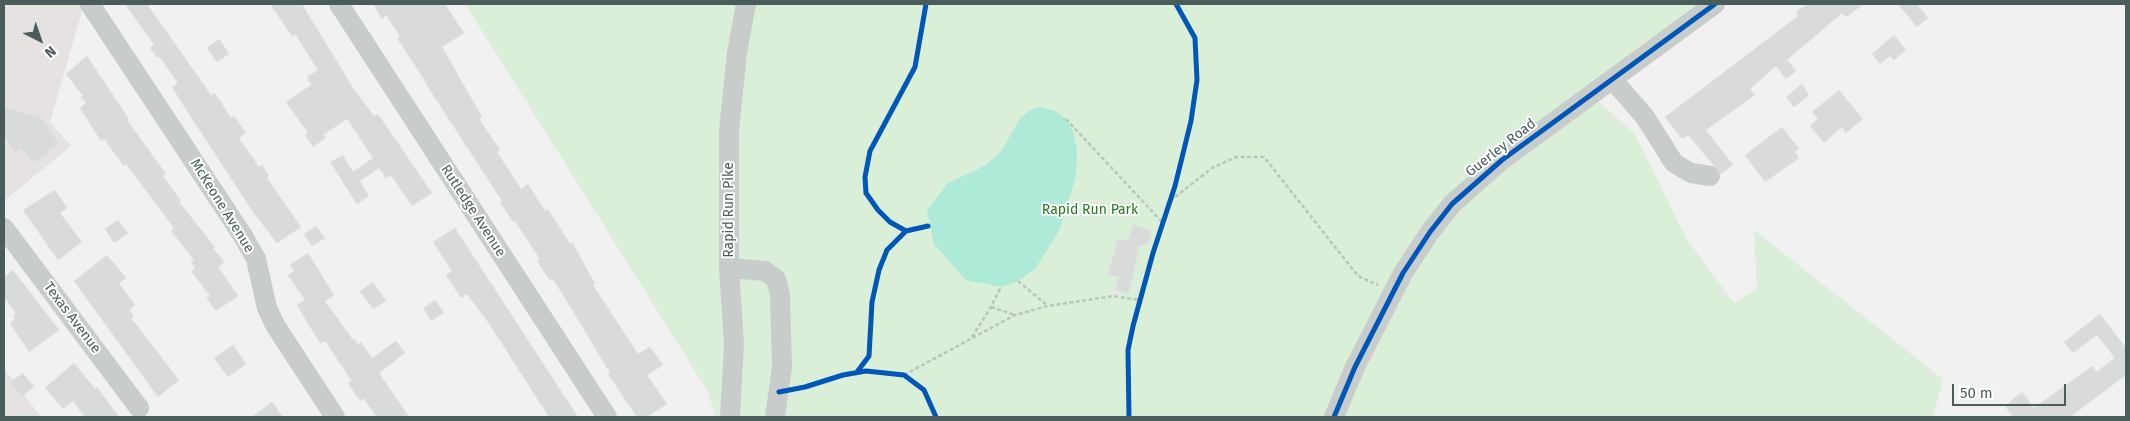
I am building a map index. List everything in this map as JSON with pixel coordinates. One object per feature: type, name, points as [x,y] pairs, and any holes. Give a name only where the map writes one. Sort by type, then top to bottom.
[{"type":"street","name":"McKeone Avenue","points":[[90,4],[244,236],[256,259],[267,308],[275,325],[335,417]]},
{"type":"street","name":"Rutledge Avenue","points":[[339,4],[607,417]]},
{"type":"street","name":"Rapid Run Pike","points":[[730,417],[734,344],[729,268],[729,130],[737,53],[746,4]]},
{"type":"street","name":"Guerley Road","points":[[1334,417],[1355,367],[1394,292],[1430,232],[1472,184],[1715,4]]},
{"type":"street","points":[[1612,79],[1645,116],[1674,163],[1691,173],[1710,176]]},
{"type":"street","name":"Texas Avenue","points":[[4,228],[140,408]]},
{"type":"street","points":[[729,268],[765,270],[776,279],[780,295],[782,367],[775,417]]},
{"type":"path","points":[[1066,120],[1163,223]]},
{"type":"path","points":[[1170,202],[1212,168],[1236,158],[1264,157],[1358,276],[1394,292]]},
{"type":"path","points":[[1018,281],[1048,306]]},
{"type":"path","points":[[970,339],[991,307],[1000,286]]},
{"type":"path","points":[[904,375],[1016,315],[1048,306],[1113,296],[1140,300]]},
{"type":"path","points":[[991,307],[1016,315]]},
{"type":"shaded area","points":[[4,4],[84,4],[50,122],[71,146],[4,201]]},
{"type":"shaded area","points":[[1040,107],[1055,111],[1066,119],[1073,131],[1077,150],[1076,176],[1060,229],[1035,269],[1018,281],[1001,287],[966,280],[934,244],[927,210],[948,183],[984,166],[1000,153],[1020,119],[1030,110]]},
{"type":"shaded area","points":[[4,368],[41,417],[4,417]]},
{"type":"green space","name":"Rapid Run Park","points":[[465,4],[1715,4],[1590,94],[1634,133],[1686,238],[1734,303],[1757,289],[1754,230],[1943,379],[1933,417],[716,417],[707,390]]},
{"type":"building","points":[[125,4],[147,4],[211,95],[215,93],[231,118],[234,116],[246,133],[239,138],[259,167],[262,165],[269,176],[267,178],[301,227],[277,243],[253,212],[187,111],[172,87],[178,83],[159,56],[157,58],[150,48],[154,45]]},
{"type":"building","points":[[270,4],[302,4],[353,88],[374,116],[378,114],[432,193],[412,206],[391,175],[386,178],[379,168],[360,181],[369,196],[357,204],[330,162],[343,155],[353,172],[373,158],[347,119],[323,135],[326,138],[313,147],[305,135],[308,133],[286,102],[311,85],[307,77],[318,70],[295,34],[292,36]]},
{"type":"building","points":[[373,4],[445,4],[464,33],[442,47],[482,117],[479,119],[500,150],[497,152],[521,189],[528,184],[545,211],[548,209],[570,244],[572,242],[595,284],[593,285],[638,354],[650,347],[663,365],[647,375],[667,404],[646,417],[637,417],[608,374],[610,373],[553,279],[550,281],[537,261],[540,259],[500,202],[502,201],[397,38],[400,36],[386,15],[382,19]]},
{"type":"building","points":[[1807,4],[1864,4],[1846,17],[1842,13],[1787,60],[1796,71],[1786,79],[1776,66],[1750,89],[1755,95],[1706,130],[1733,165],[1721,174],[1688,135],[1682,139],[1665,117],[1798,16],[1796,12]]},
{"type":"building","points":[[1898,4],[1917,4],[1928,18],[1917,27]]},
{"type":"building","points":[[1894,35],[1906,50],[1894,60],[1890,56],[1880,64],[1872,54]]},
{"type":"building","points":[[219,39],[229,54],[217,62],[207,48]]},
{"type":"building","points":[[87,56],[129,119],[127,120],[166,174],[163,176],[181,201],[179,202],[215,247],[213,248],[224,262],[218,267],[238,296],[216,311],[206,298],[210,296],[191,271],[195,268],[191,262],[194,260],[171,231],[174,228],[126,164],[124,166],[104,139],[101,141],[80,108],[86,103],[81,97],[83,96],[66,74]]},
{"type":"building","points":[[1802,84],[1809,95],[1794,107],[1786,97]]},
{"type":"building","points":[[1839,90],[1863,119],[1846,133],[1842,127],[1824,143],[1810,126],[1818,119],[1812,112]]},
{"type":"building","points":[[4,107],[42,118],[59,144],[34,163],[21,149],[16,154],[6,138],[4,138]]},
{"type":"building","points":[[1782,127],[1799,149],[1795,152],[1799,158],[1765,182],[1745,155]]},
{"type":"building","points":[[55,190],[67,208],[60,213],[82,242],[58,260],[23,210]]},
{"type":"building","points":[[118,220],[128,233],[114,243],[105,229]]},
{"type":"building","points":[[1133,224],[1152,231],[1148,245],[1143,244],[1142,247],[1139,246],[1129,294],[1115,290],[1119,277],[1108,275],[1118,238],[1128,241]]},
{"type":"building","points":[[316,226],[325,238],[312,246],[304,234]]},
{"type":"building","points":[[455,228],[578,417],[549,417],[488,322],[467,294],[461,298],[446,275],[452,271],[433,242]]},
{"type":"building","points":[[308,253],[334,295],[325,301],[353,340],[358,345],[361,342],[372,358],[396,341],[405,353],[379,373],[409,417],[377,417],[363,398],[360,401],[348,383],[352,381],[325,341],[321,344],[310,327],[297,305],[305,300],[288,275],[294,271],[290,265]]},
{"type":"building","points":[[107,255],[126,278],[119,283],[135,305],[129,310],[134,316],[131,318],[179,380],[158,397],[74,281]]},
{"type":"building","points":[[13,270],[59,330],[29,352],[10,323],[15,319],[13,316],[16,314],[4,297],[4,277]]},
{"type":"building","points":[[373,282],[386,301],[373,309],[360,291]]},
{"type":"building","points":[[435,300],[444,313],[431,321],[423,308]]},
{"type":"building","points":[[2100,314],[2126,348],[2126,375],[2070,417],[2013,417],[2005,406],[2022,392],[2034,408],[2092,366],[2096,372],[2115,358],[2097,335],[2073,353],[2064,342]]},
{"type":"building","points":[[233,345],[246,364],[228,377],[214,358]]},
{"type":"building","points":[[74,363],[95,389],[97,387],[119,417],[85,417],[73,401],[63,409],[45,388]]},
{"type":"building","points":[[23,373],[34,387],[21,397],[10,382]]},
{"type":"building","points":[[272,402],[283,417],[252,417]]},
{"type":"cycle path","points":[[906,231],[890,222],[878,210],[866,193],[865,177],[870,151],[915,67],[926,4]]},
{"type":"cycle path","points":[[1129,417],[1128,350],[1153,253],[1175,186],[1191,121],[1197,80],[1195,38],[1176,4]]},
{"type":"cycle path","points":[[1334,417],[1355,367],[1403,273],[1430,232],[1452,204],[1502,160],[1715,4]]},
{"type":"cycle path","points":[[857,372],[869,356],[872,302],[879,270],[887,250],[906,231],[928,226]]},
{"type":"cycle path","points":[[779,392],[805,387],[843,375],[866,371],[904,375],[924,390],[936,417]]}]
